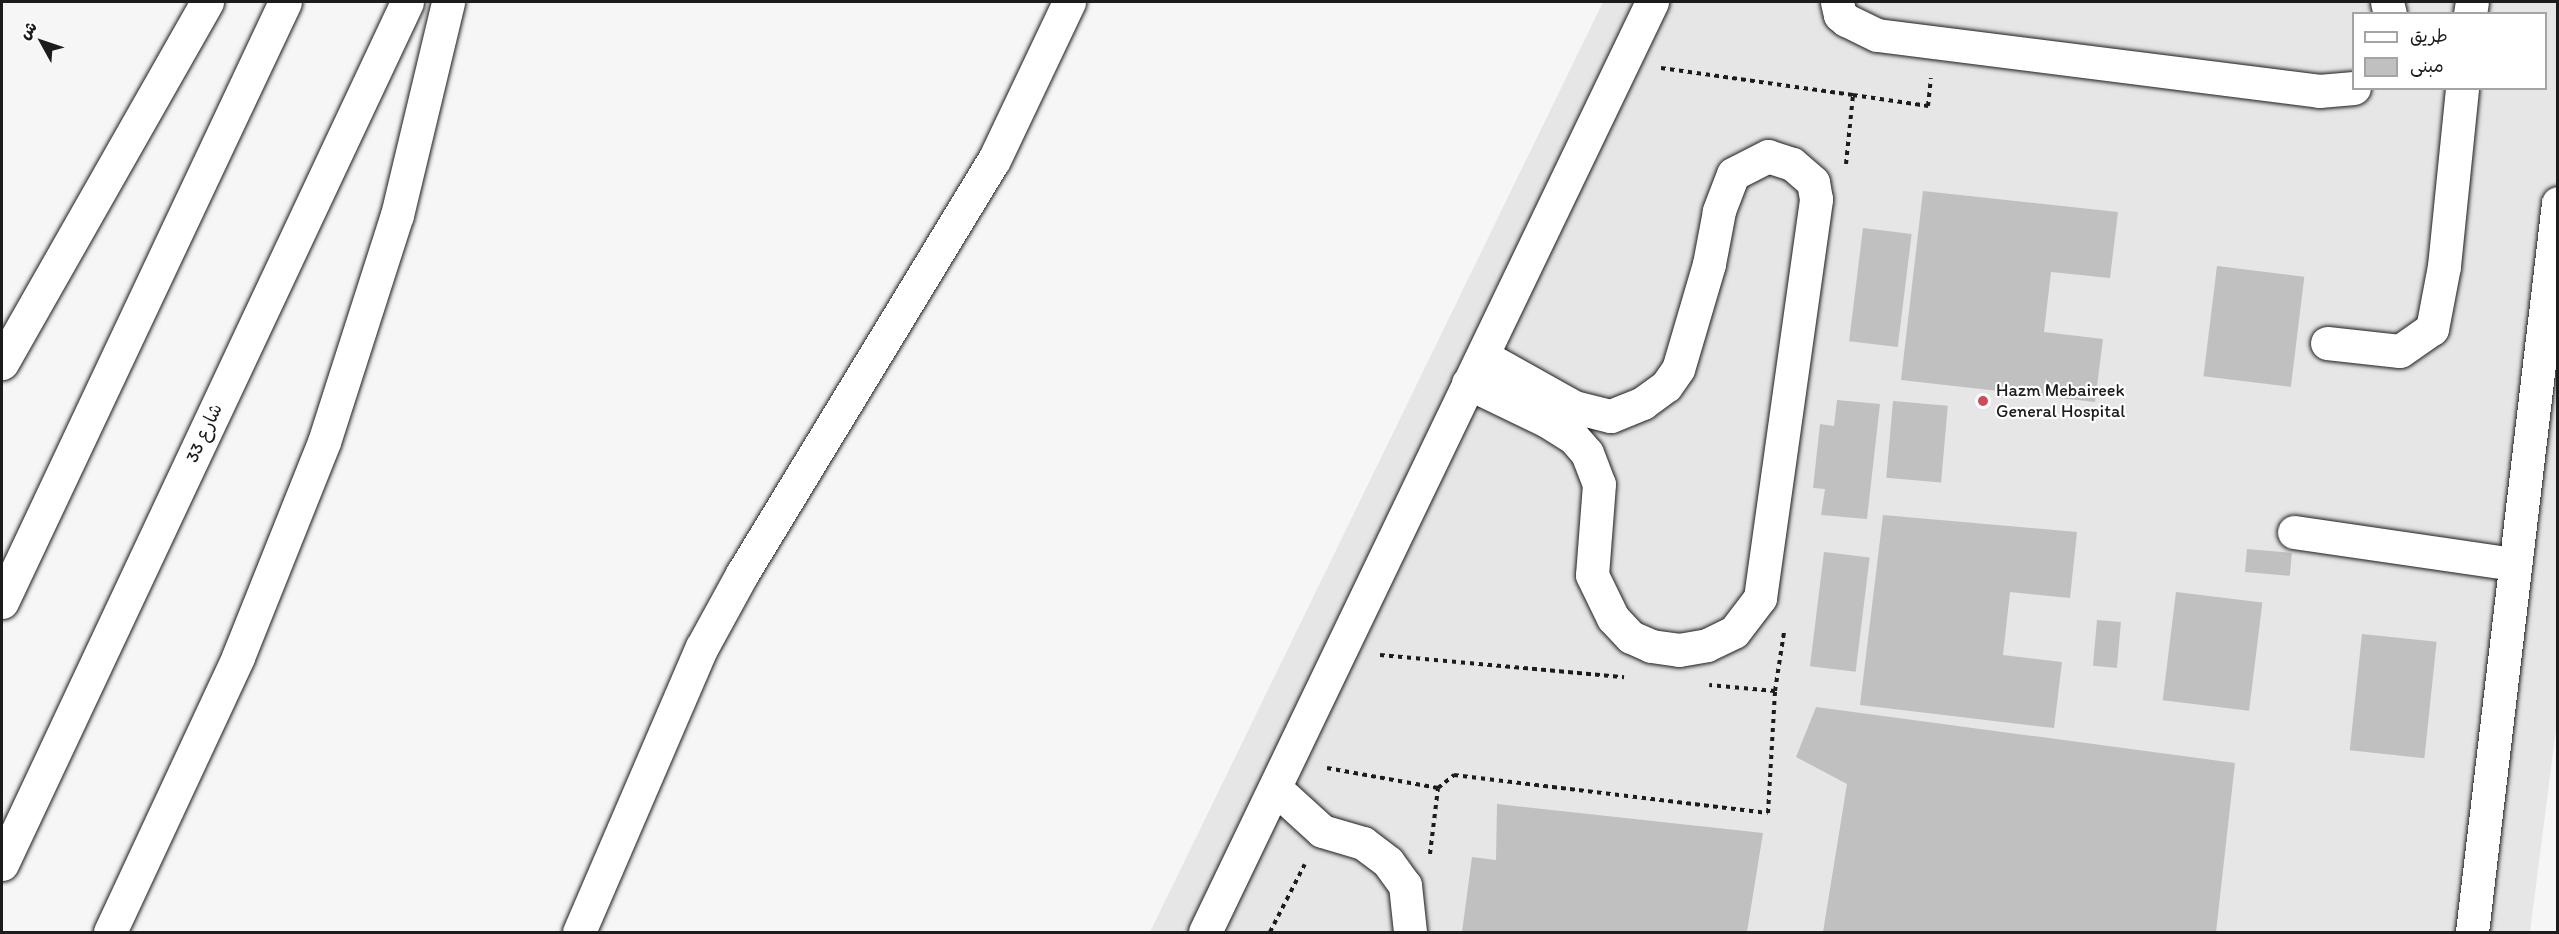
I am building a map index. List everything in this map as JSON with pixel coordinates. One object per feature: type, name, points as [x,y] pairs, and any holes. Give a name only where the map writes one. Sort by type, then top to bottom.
[{"type":"main road","points":[[2,363],[207,2]]},
{"type":"main road","points":[[2,602],[285,2]]},
{"type":"main road","name":"شارع 33","points":[[2,864],[407,2]]},
{"type":"main road","points":[[110,933],[237,657],[324,442],[397,215],[448,2]]},
{"type":"main road","points":[[579,933],[702,647],[742,574],[994,160],[1068,2]]},
{"type":"main road","points":[[1205,933],[1283,775],[1652,2]]},
{"type":"main road","points":[[1837,2],[1840,15],[1876,35],[2319,91],[2352,88]]},
{"type":"main road","points":[[2327,342],[2400,351],[2432,329],[2444,266],[2462,90]]},
{"type":"main road","points":[[1768,156],[1792,164],[1813,183],[1816,200],[1760,598],[1734,632],[1707,645],[1679,650],[1651,646],[1631,637],[1613,618],[1592,575],[1599,484],[1587,453],[1573,437],[1475,370],[1574,407],[1610,416],[1642,403],[1666,386],[1678,369],[1709,264],[1719,212],[1733,174],[1768,156]]},
{"type":"main road","points":[[2472,933],[2513,564],[2558,203]]},
{"type":"main road","points":[[2294,532],[2513,564]]},
{"type":"main road","points":[[1283,775],[1322,831],[1363,843],[1388,862],[1406,885],[1410,933]]},
{"type":"path","points":[[1653,67],[1853,95]]},
{"type":"path","points":[[1342,651],[1634,678]]},
{"type":"path","points":[[1428,866],[1438,788],[1454,775],[1768,813],[1775,691],[1705,684]]},
{"type":"path","points":[[1283,775],[1438,788]]},
{"type":"path","points":[[1270,933],[1322,831]]},
{"type":"shaded area","name":"Hazm Mebaireek General Hospital","points":[[1603,2],[2557,2],[2558,714],[2530,932],[1150,932]]},
{"type":"building","points":[[1923,191],[2118,212],[2110,278],[2051,272],[2044,332],[2103,339],[2095,402],[1901,380]]},
{"type":"building","points":[[1863,228],[1912,234],[1898,347],[1849,341]]},
{"type":"building","points":[[2217,266],[2304,277],[2291,387],[2203,376]]},
{"type":"building","points":[[1837,400],[1880,404],[1867,519],[1821,515],[1825,489],[1813,488],[1820,424],[1834,426]]},
{"type":"building","points":[[1893,401],[1948,406],[1941,483],[1886,478]]},
{"type":"building","points":[[1883,515],[2077,532],[2070,598],[2010,592],[2003,655],[2062,662],[2054,728],[1860,705]]},
{"type":"building","points":[[2247,549],[2292,553],[2290,576],[2245,572]]},
{"type":"building","points":[[1824,552],[1870,558],[1856,672],[1810,666]]},
{"type":"building","points":[[2176,592],[2262,603],[2249,711],[2163,700]]},
{"type":"building","points":[[2097,620],[2121,622],[2117,668],[2093,666]]},
{"type":"building","points":[[2362,634],[2437,642],[2424,758],[2350,750]]},
{"type":"building","points":[[1816,707],[2235,763],[2216,932],[1823,932],[1847,784],[1796,757]]},
{"type":"building","points":[[1497,804],[1763,833],[1747,932],[1462,932],[1472,857],[1496,860]]},
{"type":"place","name":"Hazm Mebaireek General Hospital","points":[[1983,401]]}]
